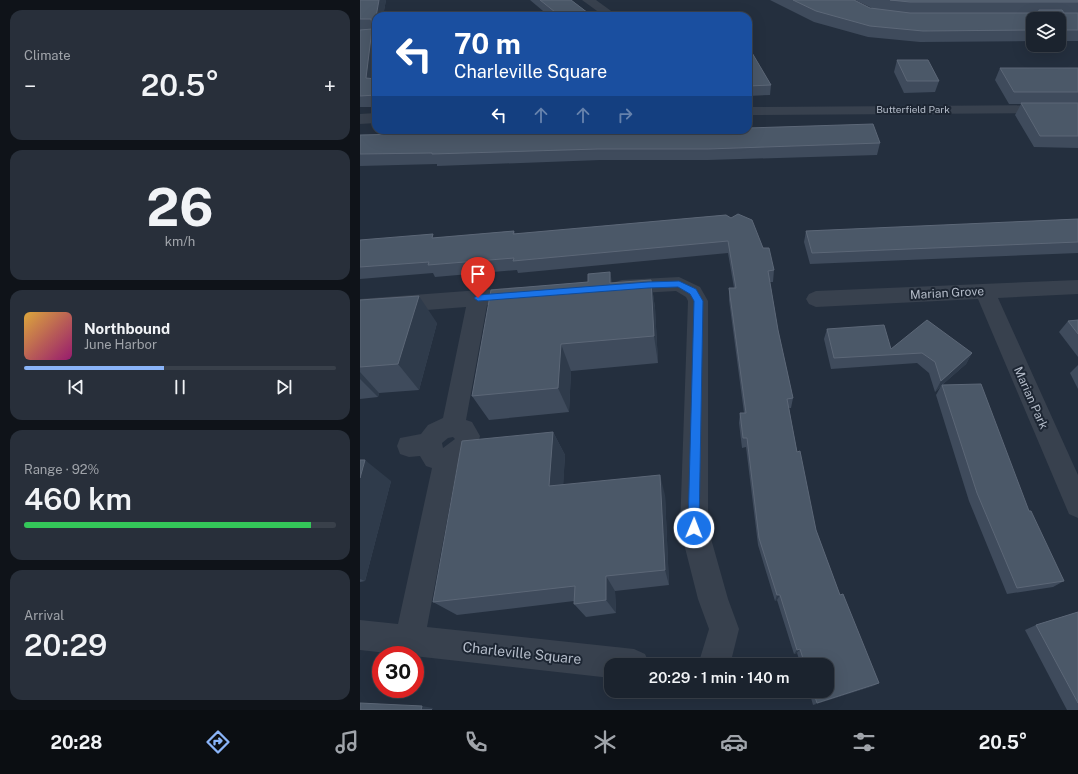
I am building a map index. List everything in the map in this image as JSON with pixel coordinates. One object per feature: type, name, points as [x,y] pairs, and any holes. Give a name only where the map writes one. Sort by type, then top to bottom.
[{"type":"street","points":[[588,0],[606,12]]},
{"type":"street","name":"Butterfield Park","points":[[752,111],[1078,109]]},
{"type":"street","points":[[360,119],[372,118]]},
{"type":"street","points":[[601,288],[679,284],[693,292],[698,301],[694,528],[724,629],[716,658]]},
{"type":"street","name":"Marian Grove","points":[[816,299],[1078,287]]},
{"type":"street","name":"Marian Park","points":[[985,291],[1078,505]]},
{"type":"street","points":[[360,306],[540,293]]},
{"type":"street","points":[[409,641],[428,450],[431,438],[440,429],[468,435],[478,298]]},
{"type":"street","name":"Charleville Square","points":[[360,635],[604,662]]},
{"type":"building","points":[[360,0],[379,0],[377,12],[372,12],[372,24],[371,19],[360,19]]},
{"type":"building","points":[[540,0],[571,0],[587,12],[555,12]]},
{"type":"building","points":[[793,0],[854,0],[870,8],[910,13],[1026,13],[1026,30],[923,31],[870,26],[816,11]]},
{"type":"building","points":[[890,0],[1078,0],[1078,2],[910,2]]},
{"type":"building","points":[[1039,10],[1062,10],[1063,12],[1038,12]]},
{"type":"building","points":[[1066,13],[1078,13],[1078,30],[1066,30]]},
{"type":"building","points":[[372,29],[366,78],[372,79],[372,95],[360,96],[360,30]]},
{"type":"building","points":[[752,53],[771,85],[752,86]]},
{"type":"building","points":[[897,60],[928,60],[939,81],[907,81]]},
{"type":"building","points":[[1000,68],[1078,68],[1078,92],[1014,92]]},
{"type":"building","points":[[1021,103],[1078,103],[1078,136],[1040,136]]},
{"type":"building","points":[[873,124],[880,143],[708,149],[598,149],[432,154],[360,154],[360,135],[752,134],[752,128]]},
{"type":"building","points":[[738,214],[752,220],[763,248],[769,248],[774,270],[768,271],[778,330],[793,398],[787,399],[797,452],[800,451],[816,530],[840,595],[843,594],[879,683],[834,698],[834,658],[803,658],[800,649],[797,650],[780,595],[777,595],[759,538],[747,438],[743,438],[740,413],[746,413],[729,288],[736,288],[728,241],[513,261],[514,258],[428,265],[429,262],[360,267],[360,240],[433,234],[432,238],[514,231],[513,234],[726,215],[731,218]]},
{"type":"building","points":[[1078,219],[1078,242],[812,253],[806,231]]},
{"type":"building","points":[[610,272],[610,283],[651,280],[654,336],[561,344],[558,388],[472,396],[491,290],[588,282],[588,274]]},
{"type":"building","points":[[419,296],[398,364],[360,367],[360,300]]},
{"type":"building","points":[[927,320],[972,353],[941,381],[935,362],[922,353],[834,358],[827,329],[884,325],[891,349]]},
{"type":"building","points":[[1078,320],[1078,334],[1068,321]]},
{"type":"building","points":[[981,384],[1029,511],[1031,511],[1064,581],[1017,588],[977,493],[942,385]]},
{"type":"building","points":[[553,432],[549,486],[660,475],[665,570],[606,576],[606,600],[574,604],[575,586],[433,602],[462,441]]},
{"type":"building","points":[[360,460],[365,460],[360,478]]},
{"type":"building","points":[[1078,612],[1078,703],[1036,625]]},
{"type":"building","points":[[815,698],[832,698],[817,703]]},
{"type":"building","points":[[360,703],[422,706],[421,710],[360,710]]},
{"type":"route","points":[[478,298],[679,284],[693,292],[698,301],[694,528]]}]
